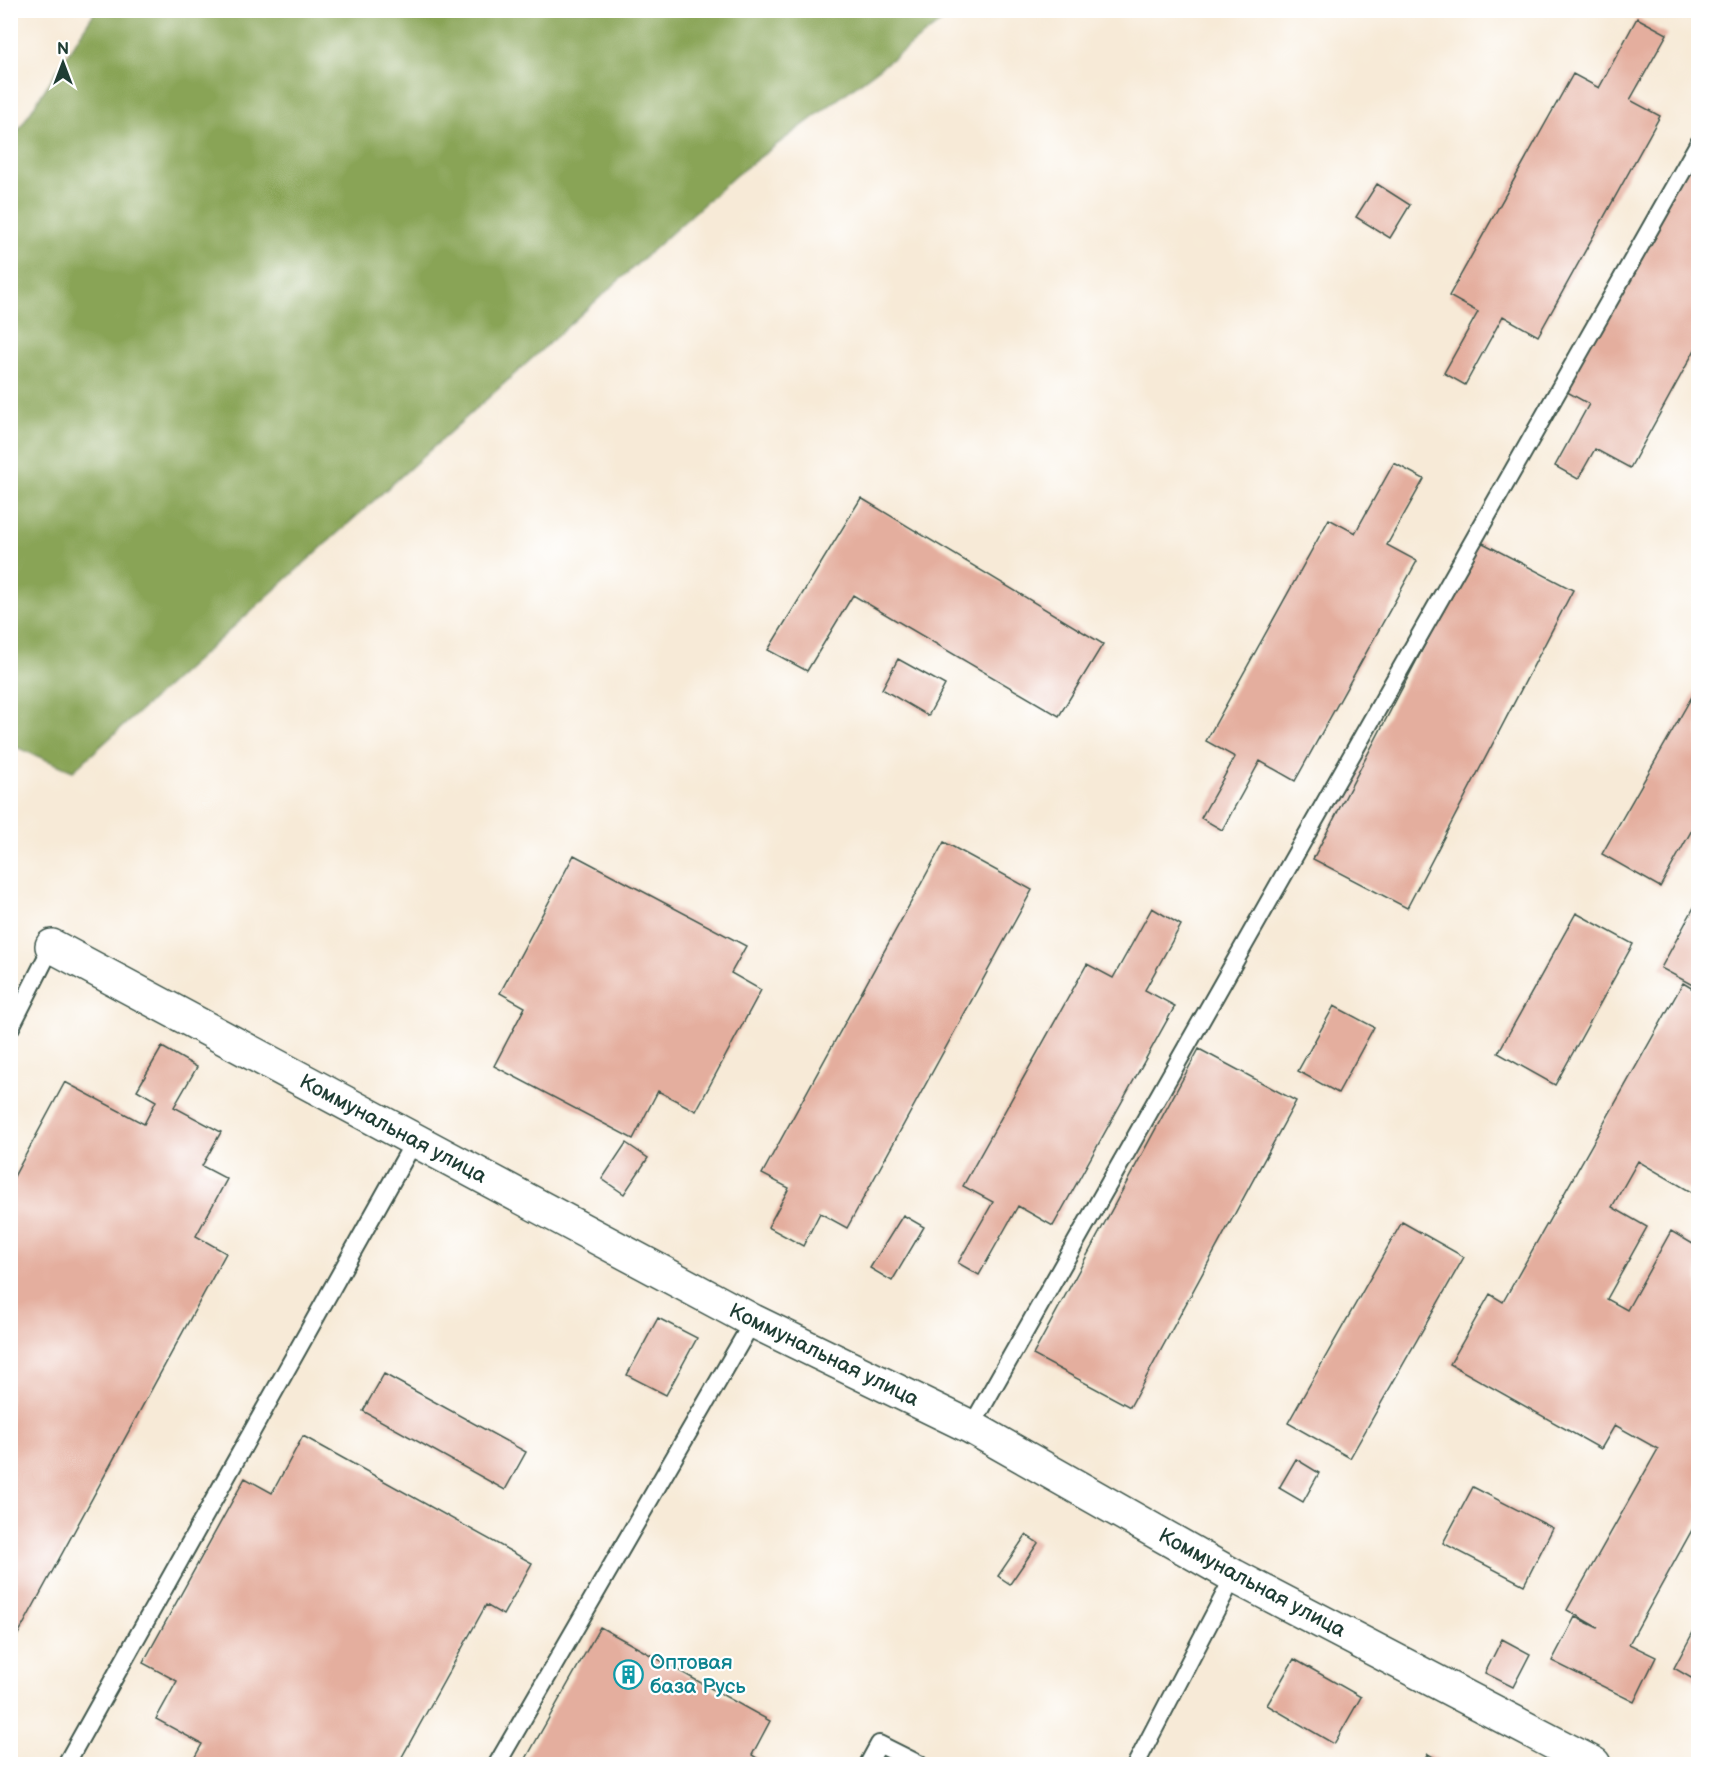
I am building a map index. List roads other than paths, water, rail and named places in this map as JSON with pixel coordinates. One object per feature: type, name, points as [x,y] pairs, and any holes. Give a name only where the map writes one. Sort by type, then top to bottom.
[{"type":"street","name":"Коммунальная улица","points":[[52,946],[753,1321],[971,1427],[1234,1576],[1594,1764]]},
{"type":"lane","points":[[971,1427],[1698,144]]},
{"type":"lane","points":[[10,1029],[52,946]]},
{"type":"lane","points":[[66,1764],[415,1140]]},
{"type":"lane","points":[[497,1764],[753,1321]]},
{"type":"lane","points":[[1136,1764],[1234,1576]]},
{"type":"lane","points":[[868,1764],[879,1744],[919,1764]]},
{"type":"place","name":"Оптовая база Русь","points":[[629,1674]]}]
